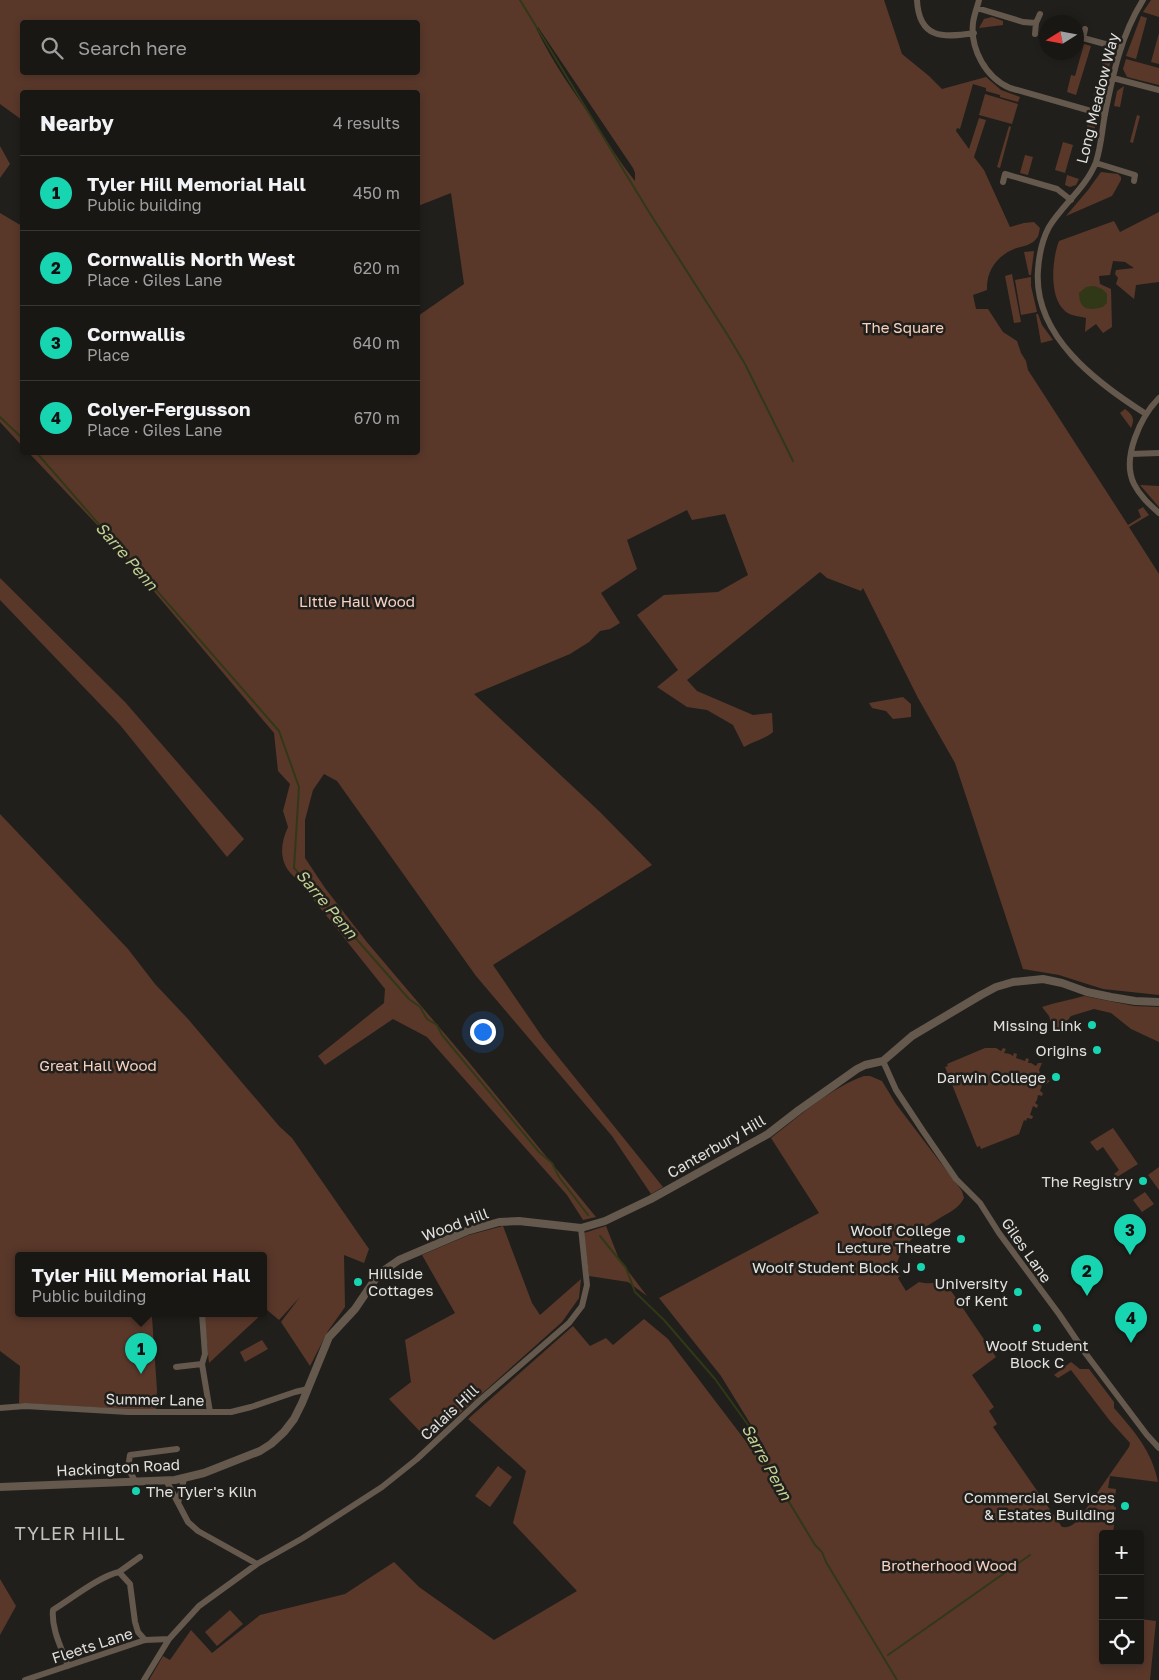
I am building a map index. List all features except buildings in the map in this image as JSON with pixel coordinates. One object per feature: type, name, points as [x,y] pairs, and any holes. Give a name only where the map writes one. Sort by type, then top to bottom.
[{"type":"street","points":[[917,0],[919,15],[931,31],[945,36],[974,33]]},
{"type":"street","points":[[979,0],[973,24],[979,57],[990,75],[997,82],[1010,88],[1105,115]]},
{"type":"street","name":"Long Meadow Way","points":[[1143,0],[1129,25],[1120,48],[1096,163],[1085,183],[1057,216],[1042,242],[1038,261],[1037,285],[1046,318],[1059,340],[1080,363],[1110,390],[1146,414]]},
{"type":"street","points":[[977,8],[1023,22],[1036,23]]},
{"type":"street","points":[[1035,34],[1036,23],[1040,14]]},
{"type":"street","points":[[1085,29],[1083,38],[1120,48]]},
{"type":"street","points":[[1113,78],[1159,90]]},
{"type":"street","points":[[1096,163],[1135,175],[1134,181]]},
{"type":"street","points":[[1003,182],[1005,174],[1057,189],[1071,200]]},
{"type":"street","points":[[1159,398],[1146,414],[1137,432],[1129,469],[1133,483],[1146,502],[1159,513]]},
{"type":"street","points":[[1131,454],[1159,453]]},
{"type":"street","points":[[883,1061],[912,1036],[996,987],[1014,982],[1043,979],[1111,997],[1159,1002]]},
{"type":"street","name":"Canterbury Hill","points":[[581,1228],[604,1221],[659,1195],[768,1134],[857,1069],[883,1061]]},
{"type":"street","name":"Giles Lane","points":[[883,1061],[896,1090],[956,1179],[980,1203],[999,1233],[1086,1354],[1159,1448]]},
{"type":"street","name":"Wood Hill","points":[[376,1278],[399,1260],[467,1231],[499,1222],[519,1221],[581,1228]]},
{"type":"street","name":"Calais Hill","points":[[144,1680],[169,1639],[199,1606],[257,1564],[303,1538],[382,1487],[417,1459],[478,1401],[569,1323],[582,1306],[586,1284],[581,1228]]},
{"type":"street","name":"Hackington Road","points":[[0,1487],[184,1478],[237,1461],[260,1451],[284,1432],[294,1419],[329,1337],[355,1308],[376,1278]]},
{"type":"street","points":[[202,1317],[205,1354],[202,1364],[210,1412]]},
{"type":"street","points":[[176,1367],[202,1364]]},
{"type":"street","name":"Summer Lane","points":[[0,1408],[26,1406],[128,1412],[231,1412],[308,1389]]},
{"type":"street","points":[[135,1481],[128,1468],[130,1455],[177,1450]]},
{"type":"street","points":[[178,1503],[184,1478]]},
{"type":"street","points":[[166,1480],[188,1522],[198,1531],[257,1564]]},
{"type":"street","points":[[68,1666],[54,1626],[53,1610],[102,1578],[119,1572],[140,1557]]},
{"type":"street","points":[[119,1572],[130,1584],[138,1632],[144,1640]]},
{"type":"street","name":"Fleets Lane","points":[[25,1680],[144,1640],[169,1639]]},
{"type":"green space","points":[[0,0],[884,0],[902,54],[942,89],[986,77],[1001,90],[1020,97],[1018,102],[1000,97],[1000,95],[986,91],[986,88],[973,84],[960,129],[957,128],[956,131],[969,149],[979,118],[986,120],[974,157],[984,170],[1010,227],[1034,222],[1040,228],[1038,237],[1034,241],[1008,252],[998,260],[988,277],[987,290],[973,295],[976,309],[988,309],[1003,332],[1017,341],[1028,370],[1128,525],[1141,517],[1138,510],[1143,507],[1149,515],[1129,527],[1159,574],[1159,995],[1103,989],[1059,975],[1023,969],[955,763],[918,698],[863,588],[861,591],[827,578],[820,572],[687,680],[697,691],[753,715],[772,713],[773,732],[763,738],[744,747],[733,725],[707,710],[687,707],[657,687],[678,670],[637,615],[664,595],[718,592],[748,575],[725,514],[692,520],[687,510],[627,540],[637,569],[601,593],[620,623],[610,629],[600,631],[589,642],[570,654],[474,694],[600,812],[652,865],[493,965],[543,1038],[663,1187],[651,1194],[612,1136],[476,976],[337,781],[324,774],[313,790],[305,820],[305,858],[325,888],[366,941],[596,1217],[583,1220],[567,1195],[427,1037],[393,1019],[325,1065],[318,1056],[384,1003],[385,989],[291,874],[284,862],[282,848],[288,827],[283,811],[290,784],[278,771],[274,733],[102,530],[31,455],[420,455],[420,315],[464,284],[451,193],[420,205],[420,90],[20,90],[20,119],[0,104]],"holes":[[[538,27],[633,168],[635,181],[556,65],[536,28]]]},
{"type":"green space","points":[[1151,0],[1159,0],[1159,17],[1143,12]]},
{"type":"green space","points":[[1141,16],[1147,18],[1136,59],[1126,56]]},
{"type":"green space","points":[[992,17],[1003,21],[1003,25],[979,28],[984,19]]},
{"type":"green space","points":[[1159,33],[1159,64],[1151,62]]},
{"type":"green space","points":[[1084,44],[1091,46],[1076,95],[1067,92],[1071,75],[1075,76],[1080,60],[1084,60]]},
{"type":"green space","points":[[1106,50],[1113,53],[1100,100],[1093,98]]},
{"type":"green space","points":[[1126,59],[1159,68],[1159,85],[1127,77],[1123,69]]},
{"type":"green space","points":[[1124,86],[1120,107],[1114,106],[1117,91]]},
{"type":"green space","points":[[985,94],[1018,104],[1012,124],[979,115]]},
{"type":"green space","points":[[1137,115],[1140,116],[1133,143],[1130,142]]},
{"type":"green space","points":[[1089,119],[1092,120],[1095,127],[1091,147],[1082,145]]},
{"type":"green space","points":[[1009,126],[1011,127],[1000,168],[997,167]]},
{"type":"green space","points":[[1063,142],[1073,145],[1065,173],[1055,170]]},
{"type":"green space","points":[[0,146],[10,164],[0,178]]},
{"type":"green space","points":[[1025,155],[1033,157],[1028,175],[1020,173]]},
{"type":"green space","points":[[1101,172],[1118,174],[1121,177],[1112,196],[1066,216],[1088,190]]},
{"type":"green space","points":[[1067,175],[1079,179],[1076,185],[1070,187],[1065,185]]},
{"type":"green space","points":[[1159,212],[1159,282],[1136,285],[1134,299],[1116,284],[1118,278],[1115,274],[1116,270],[1134,268],[1125,262],[1113,261],[1110,275],[1099,276],[1100,284],[1111,289],[1112,327],[1103,333],[1096,324],[1085,332],[1086,318],[1066,312],[1059,304],[1056,296],[1053,277],[1059,241],[1114,221],[1120,232]]},
{"type":"green space","points":[[0,213],[20,225],[20,444],[0,422]]},
{"type":"green space","points":[[1034,251],[1031,275],[1029,275],[1024,252]]},
{"type":"green space","points":[[1012,274],[1021,322],[1014,323],[1005,276]]},
{"type":"green space","points":[[1031,277],[1031,286],[1037,312],[1021,315],[1015,280]]},
{"type":"green space","points":[[1036,314],[1038,314],[1042,325],[1053,340],[1041,343]]},
{"type":"green space","points":[[1125,409],[1132,417],[1131,428],[1120,413]]},
{"type":"green space","points":[[1140,485],[1159,486],[1159,507]]},
{"type":"green space","points":[[0,578],[125,702],[244,839],[227,857],[120,725],[0,600]]},
{"type":"green space","points":[[903,697],[911,704],[911,717],[893,719],[886,711],[872,708],[869,703]]},
{"type":"green space","name":"Great Hall Wood","points":[[0,814],[128,949],[155,984],[188,1019],[279,1126],[292,1138],[369,1249],[364,1263],[344,1255],[345,1307],[328,1331],[310,1366],[281,1322],[300,1297],[279,1320],[267,1310],[267,1252],[15,1252],[15,1317],[152,1317],[157,1390],[156,1411],[19,1403],[20,1366],[0,1351]]},
{"type":"green space","points":[[1084,996],[1134,1006],[1159,1007],[1159,1042],[1131,1029],[1111,1013],[1094,1009],[1071,1016],[1059,1031],[1053,1028],[1049,1016],[1042,1007]]},
{"type":"green space","points":[[985,1048],[996,1048],[1001,1051],[1003,1048],[1006,1049],[1004,1053],[1013,1056],[1014,1053],[1017,1054],[1016,1058],[1025,1061],[1026,1058],[1029,1059],[1028,1063],[1036,1066],[1038,1063],[1042,1063],[1039,1070],[1042,1078],[1050,1081],[1046,1084],[1043,1083],[1040,1091],[1043,1093],[1042,1096],[1038,1095],[1035,1103],[1038,1105],[1037,1108],[1033,1106],[1030,1115],[1033,1116],[1032,1119],[1027,1118],[1026,1121],[1024,1120],[1019,1134],[981,1149],[980,1146],[977,1147],[945,1067],[948,1066],[947,1064]]},
{"type":"green space","name":"Brotherhood Wood","points":[[864,1076],[870,1076],[882,1081],[896,1104],[962,1191],[964,1198],[957,1207],[925,1227],[906,1246],[898,1261],[896,1270],[900,1276],[898,1278],[906,1291],[919,1282],[931,1283],[943,1279],[996,1357],[972,1375],[994,1407],[989,1411],[997,1424],[993,1427],[1062,1527],[1071,1526],[1081,1516],[1130,1443],[1110,1421],[1071,1370],[1058,1378],[1054,1375],[1071,1362],[1080,1369],[1089,1369],[1114,1402],[1114,1408],[1147,1451],[1158,1482],[1110,1476],[1108,1488],[1116,1489],[1113,1530],[1099,1530],[1099,1665],[1144,1665],[1144,1620],[1156,1621],[1150,1680],[149,1680],[163,1656],[170,1660],[191,1630],[212,1653],[260,1615],[345,1594],[394,1562],[419,1587],[494,1640],[577,1591],[513,1523],[526,1471],[468,1419],[573,1326],[590,1346],[606,1338],[613,1345],[644,1319],[668,1339],[754,1452],[764,1446],[721,1376],[659,1298],[819,1213],[771,1138],[828,1095]]},
{"type":"green space","points":[[1113,1128],[1138,1164],[1117,1177],[1114,1174],[1119,1170],[1103,1147],[1097,1151],[1090,1142]]},
{"type":"green space","points":[[1159,1167],[1159,1190],[1148,1175]]},
{"type":"green space","points":[[1145,1192],[1154,1204],[1142,1212],[1133,1200]]},
{"type":"green space","points":[[503,1226],[532,1303],[540,1315],[581,1279],[579,1298],[562,1322],[429,1441],[389,1399],[411,1382],[405,1340],[455,1313],[422,1255],[469,1235]]},
{"type":"green space","points":[[606,1226],[619,1259],[647,1296],[628,1282],[589,1276],[584,1233]]},
{"type":"green space","points":[[204,1317],[259,1317],[209,1363]]},
{"type":"green space","points":[[262,1340],[268,1349],[245,1362],[240,1352]]},
{"type":"green space","points":[[498,1466],[512,1477],[490,1507],[475,1496]]},
{"type":"green space","points":[[0,1579],[16,1606],[0,1635]]},
{"type":"green space","points":[[230,1610],[243,1624],[217,1646],[205,1632]]},
{"type":"shaded area","points":[[1086,287],[1101,288],[1107,294],[1107,303],[1103,307],[1089,309],[1081,303],[1079,293]]},
{"type":"waterway","points":[[520,0],[649,212],[745,364],[793,461]]},
{"type":"waterway","name":"Sarre Penn","points":[[0,417],[20,436]]},
{"type":"waterway","name":"Sarre Penn","points":[[39,455],[279,731],[299,787],[294,868],[409,999],[420,1007],[427,1019],[437,1025],[442,1035],[539,1152],[552,1163],[559,1177],[588,1215]]},
{"type":"waterway","name":"Sarre Penn","points":[[600,1236],[626,1268],[635,1292],[664,1320],[715,1379],[756,1436],[766,1464],[815,1545],[822,1552],[826,1562],[897,1680]]},
{"type":"waterway","points":[[888,1655],[1030,1555]]},
{"type":"place","name":"Missing Link","points":[[1092,1025]]},
{"type":"place","name":"Origins","points":[[1097,1050]]},
{"type":"place","name":"Darwin College","points":[[1056,1077]]},
{"type":"place","name":"The Registry","points":[[1143,1181]]},
{"type":"place","name":"Woolf College Lecture Theatre","points":[[961,1239]]},
{"type":"place","name":"Cornwallis","points":[[1130,1255]]},
{"type":"place","name":"Woolf Student Block J","points":[[921,1267]]},
{"type":"place","name":"Hillside Cottages","points":[[358,1282]]},
{"type":"place","name":"University of Kent","points":[[1018,1292]]},
{"type":"place","name":"Cornwallis North West","points":[[1087,1296]]},
{"type":"place","name":"Woolf Student Block C","points":[[1037,1328]]},
{"type":"place","name":"Colyer-Fergusson","points":[[1131,1343]]},
{"type":"place","name":"Tyler Hill Memorial Hall","points":[[141,1374]]},
{"type":"place","name":"The Tyler's Kiln","points":[[136,1491]]},
{"type":"place","name":"Commercial Services & Estates Building","points":[[1125,1506]]},
{"type":"district","name":"TYLER HILL","points":[[70,1533]]},
{"type":"park label","name":"The Square","points":[[903,327]]},
{"type":"park label","name":"Little Hall Wood","points":[[357,601]]}]
